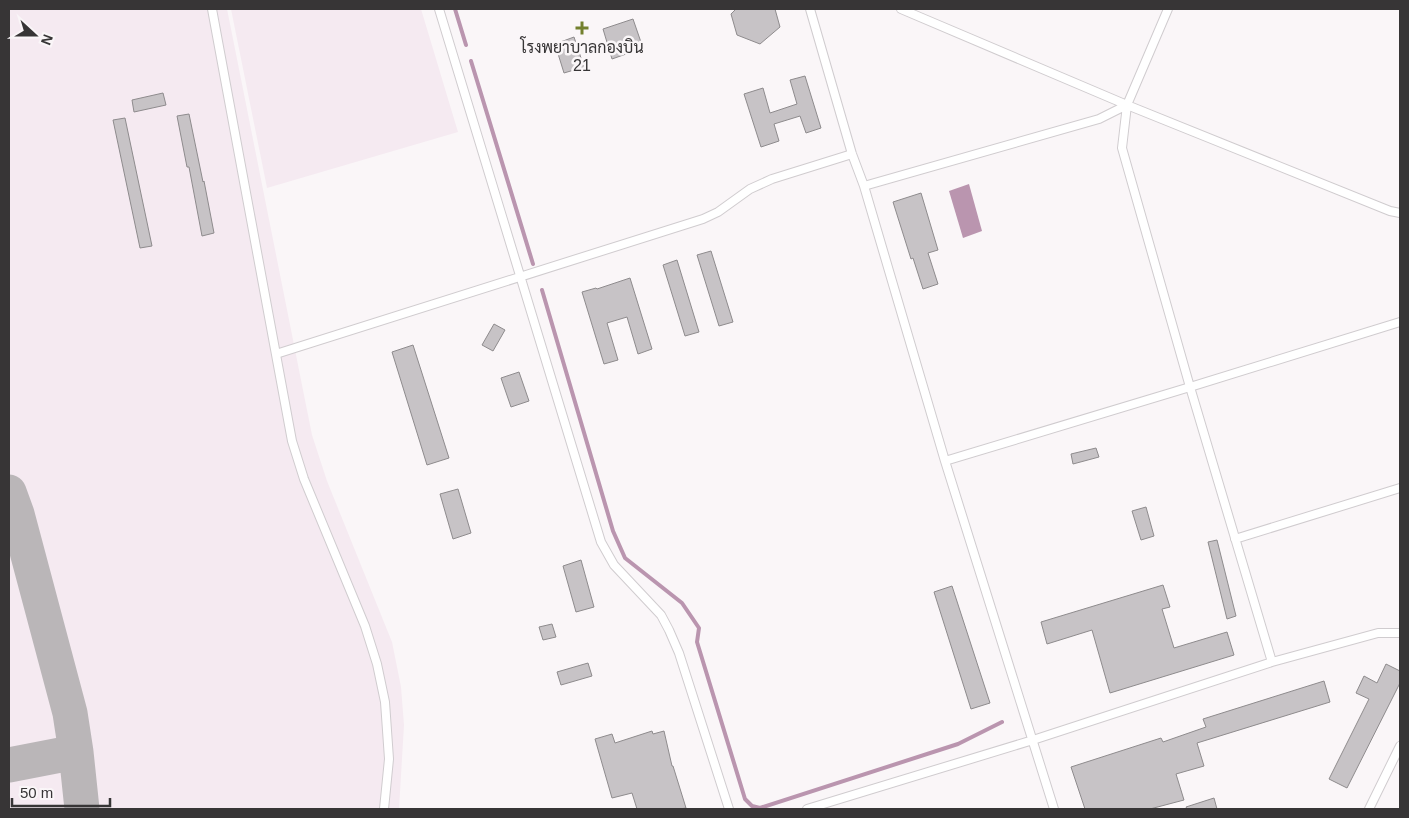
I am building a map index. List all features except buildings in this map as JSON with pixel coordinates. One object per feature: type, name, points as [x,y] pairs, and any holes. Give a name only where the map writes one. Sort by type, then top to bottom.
[{"type":"lane","points":[[212,9],[292,441],[304,479],[364,626],[377,664],[385,702],[389,760],[384,809]]},
{"type":"lane","points":[[439,9],[601,542],[614,565],[661,615],[669,630],[679,653],[729,809]]},
{"type":"lane","points":[[810,9],[945,461],[1054,809]]},
{"type":"lane","points":[[901,9],[1127,105],[1390,211],[1400,213]]},
{"type":"lane","points":[[1168,9],[1127,105],[1122,148],[1190,387],[1272,662]]},
{"type":"lane","points":[[864,186],[1099,119],[1127,105]]},
{"type":"lane","points":[[276,354],[703,219],[718,212],[750,189],[772,179],[852,154]]},
{"type":"lane","points":[[945,461],[1400,322]]},
{"type":"lane","points":[[1235,539],[1400,488]]},
{"type":"lane","points":[[807,809],[1033,740],[1272,662],[1378,633],[1400,633]]},
{"type":"lane","points":[[1368,809],[1400,746]]},
{"type":"shaded area","points":[[9,9],[227,9],[312,435],[327,481],[392,642],[401,687],[404,725],[399,809],[9,809]]},
{"type":"shaded area","points":[[231,9],[421,9],[458,132],[267,188]]},
{"type":"shaded area","points":[[969,184],[982,231],[963,238],[949,191]]},
{"type":"waterway","points":[[455,9],[466,45]]},
{"type":"waterway","points":[[471,61],[533,264]]},
{"type":"waterway","points":[[542,290],[613,531],[625,558],[682,603],[699,628],[697,642],[745,799],[752,806],[760,808],[958,744],[1002,722]]},
{"type":"taxiway","points":[[9,492],[17,514],[70,713],[82,809]]},
{"type":"taxiway","points":[[9,765],[76,752]]},
{"type":"place","name":"โรงพยาบาลกองบิน 21","points":[[582,28]]}]
